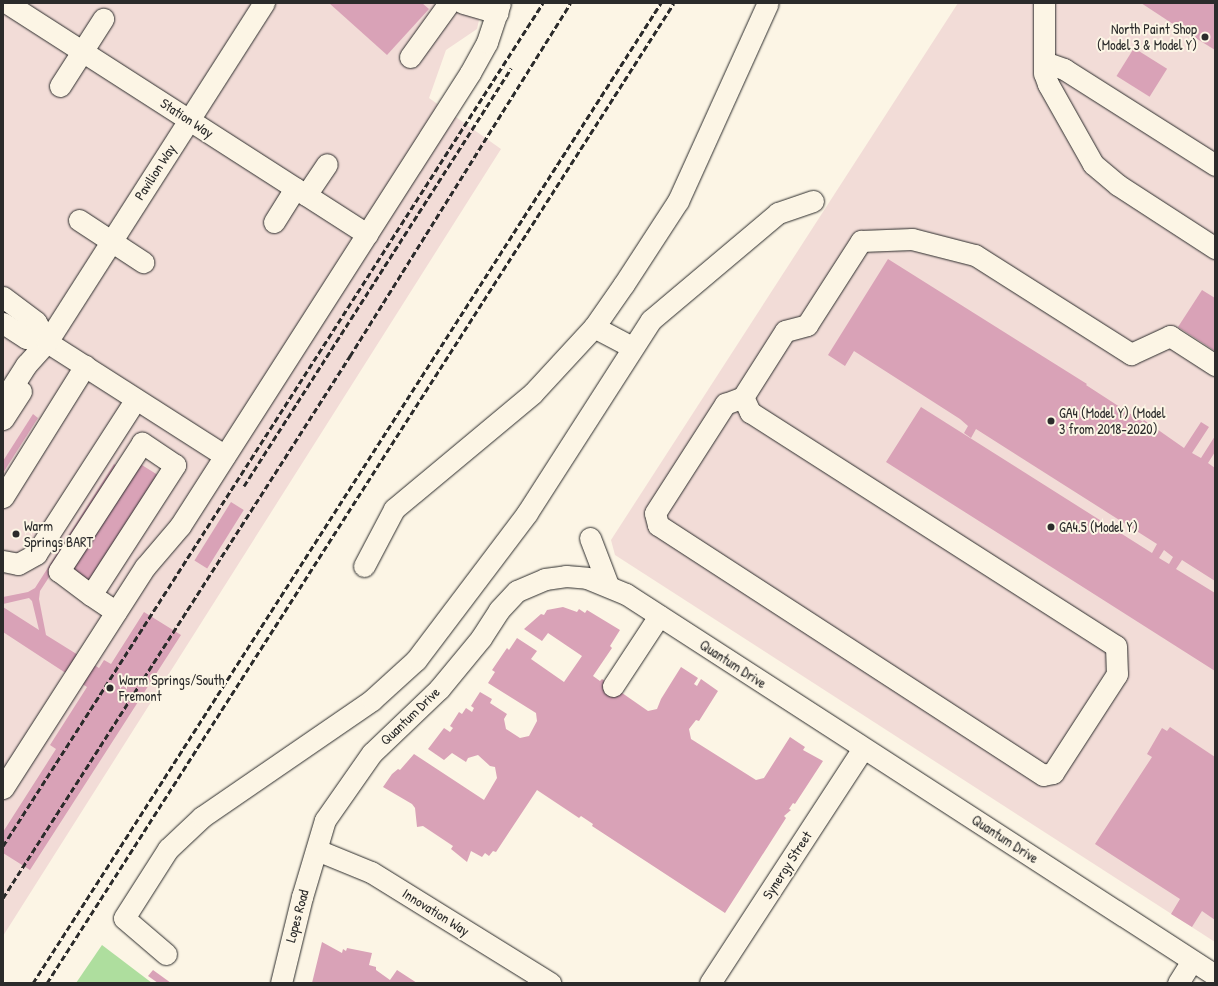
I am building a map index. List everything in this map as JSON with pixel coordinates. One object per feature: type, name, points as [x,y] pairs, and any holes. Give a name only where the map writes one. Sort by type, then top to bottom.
[{"type":"street","name":"Station Way","points":[[7,3],[367,234]]},
{"type":"street","name":"Pavilion Way","points":[[3,419],[34,371],[47,342],[264,3]]},
{"type":"street","points":[[410,57],[449,3]]},
{"type":"street","points":[[3,788],[149,560],[180,526],[479,57],[499,8],[463,3]]},
{"type":"street","points":[[364,566],[394,509],[533,393],[594,327],[678,201],[768,3]]},
{"type":"street","points":[[1044,3],[1044,62],[1048,84],[1093,164],[1118,185],[1215,248]]},
{"type":"street","points":[[60,86],[103,19]]},
{"type":"street","points":[[1044,62],[1064,69],[1215,165]]},
{"type":"street","points":[[274,222],[327,164]]},
{"type":"street","points":[[166,954],[124,918],[168,849],[202,817],[372,700],[416,660],[527,513],[632,347],[662,309],[778,213],[813,201]]},
{"type":"street","points":[[79,220],[143,262]]},
{"type":"street","points":[[743,397],[750,412],[1116,646],[1117,674],[1053,773],[1043,775],[658,525],[655,513],[725,404],[743,397],[785,331],[807,325],[861,240],[912,239],[975,254],[1131,354],[1170,336],[1215,365]]},
{"type":"street","points":[[3,297],[36,322],[47,342]]},
{"type":"street","points":[[3,323],[26,338],[47,342],[225,456]]},
{"type":"street","points":[[594,327],[632,347]]},
{"type":"street","name":"Pavilion Way","points":[[3,401],[26,365],[47,342]]},
{"type":"street","points":[[3,497],[85,366]]},
{"type":"street","points":[[3,561],[18,564],[36,554],[136,399]]},
{"type":"street","points":[[91,595],[175,465],[142,443],[59,571],[91,595],[116,612]]},
{"type":"street","points":[[590,538],[608,585]]},
{"type":"street","name":"Quantum Drive","points":[[316,850],[325,820],[372,753],[439,689],[481,638],[499,610],[517,592],[545,579],[566,576],[587,578],[608,585],[659,616],[1215,975]]},
{"type":"street","points":[[613,686],[659,616]]},
{"type":"street","name":"Synergy Street","points":[[710,983],[863,748]]},
{"type":"street","name":"Innovation Way","points":[[316,850],[371,872],[550,983]]},
{"type":"street","name":"Lopes Road","points":[[281,983],[302,897],[316,850]]},
{"type":"street","points":[[1178,983],[1192,961]]},
{"type":"shaded area","points":[[3,3],[483,3],[477,29],[446,50],[429,98],[501,149],[3,936]]},
{"type":"shaded area","points":[[958,3],[1215,3],[1215,942],[615,555],[611,540]]},
{"type":"green space","points":[[102,945],[152,983],[76,983]]},
{"type":"building","points":[[329,3],[422,3],[429,9],[387,55]]},
{"type":"building","name":"North Paint Shop (Model 3 & Model Y)","points":[[1141,3],[1215,3],[1215,50],[1173,24]]},
{"type":"building","points":[[1134,48],[1167,69],[1150,97],[1117,76]]},
{"type":"building","name":"GA4 (Model Y) (Model 3 from 2018-2020)","points":[[888,259],[1087,384],[1086,385],[1143,422],[1144,420],[1184,448],[1201,422],[1209,427],[1192,453],[1201,458],[1215,436],[1215,452],[1208,463],[1215,468],[1215,581],[1182,560],[1176,569],[1215,593],[1215,671],[886,462],[921,407],[1152,553],[1157,544],[976,429],[971,438],[964,433],[968,426],[960,419],[854,351],[845,366],[828,355]],"holes":[[[1164,550],[1173,557],[1169,564],[1159,558]]]},
{"type":"building","points":[[1202,290],[1215,298],[1215,351],[1178,327]]},
{"type":"building","points":[[33,414],[38,418],[3,473],[3,461]]},
{"type":"building","points":[[137,462],[159,476],[92,583],[70,569]]},
{"type":"building","points":[[114,464],[120,468],[40,591],[39,599],[46,635],[99,668],[104,660],[111,664],[144,612],[181,635],[30,870],[3,853],[3,832],[56,749],[50,745],[87,687],[3,632],[3,607],[39,630],[32,601],[29,598],[3,604],[3,597],[28,592],[35,588]]},
{"type":"building","points":[[231,502],[244,510],[207,568],[194,561]]},
{"type":"building","points":[[563,607],[577,612],[579,609],[585,613],[587,610],[620,630],[610,646],[612,648],[593,676],[600,681],[602,679],[648,711],[657,709],[661,699],[681,667],[698,678],[694,684],[697,686],[701,679],[718,691],[699,721],[696,720],[689,729],[691,739],[756,780],[764,778],[790,737],[805,747],[803,750],[823,761],[795,804],[793,803],[789,809],[791,810],[784,816],[786,818],[725,913],[592,826],[593,824],[581,816],[579,818],[537,790],[496,852],[493,851],[489,856],[485,853],[482,857],[471,851],[467,862],[451,849],[453,846],[423,826],[417,827],[415,808],[412,804],[383,787],[392,774],[398,769],[400,770],[414,754],[484,800],[497,778],[495,767],[490,766],[478,755],[468,758],[466,762],[452,753],[444,760],[428,749],[444,728],[450,732],[453,728],[450,726],[459,712],[462,714],[466,708],[472,712],[474,708],[471,706],[480,692],[492,699],[490,703],[507,714],[504,719],[506,729],[520,738],[529,736],[537,721],[536,713],[488,683],[495,672],[492,670],[507,648],[509,650],[517,638],[537,651],[531,659],[564,682],[582,656],[548,633],[542,641],[524,629],[541,614],[544,615],[547,610]]},
{"type":"building","points":[[1170,727],[1215,757],[1215,920],[1202,911],[1192,927],[1171,914],[1180,899],[1095,844],[1152,757],[1147,754],[1162,728],[1167,731]]},
{"type":"building","points":[[322,942],[342,953],[343,949],[346,951],[347,948],[372,953],[369,965],[376,967],[376,970],[390,980],[397,970],[417,983],[312,983]]},
{"type":"building","points":[[153,970],[171,983],[158,983],[148,976]]},
{"type":"railway","points":[[3,846],[543,3]]},
{"type":"railway","points":[[3,898],[350,356],[571,3]]},
{"type":"railway","points":[[33,983],[661,3]]},
{"type":"railway","points":[[47,983],[674,3]]},
{"type":"railway","points":[[244,486],[511,68]]},
{"type":"place","name":"North Paint Shop (Model 3 & Model Y)","points":[[1205,37]]},
{"type":"place","name":"GA4 (Model Y) (Model 3 from 2018-2020)","points":[[1051,421]]},
{"type":"place","name":"GA4.5 (Model Y)","points":[[1051,527]]},
{"type":"place","name":"Warm Springs BART","points":[[16,534]]},
{"type":"place","name":"Warm Springs/South Fremont","points":[[110,688]]}]
